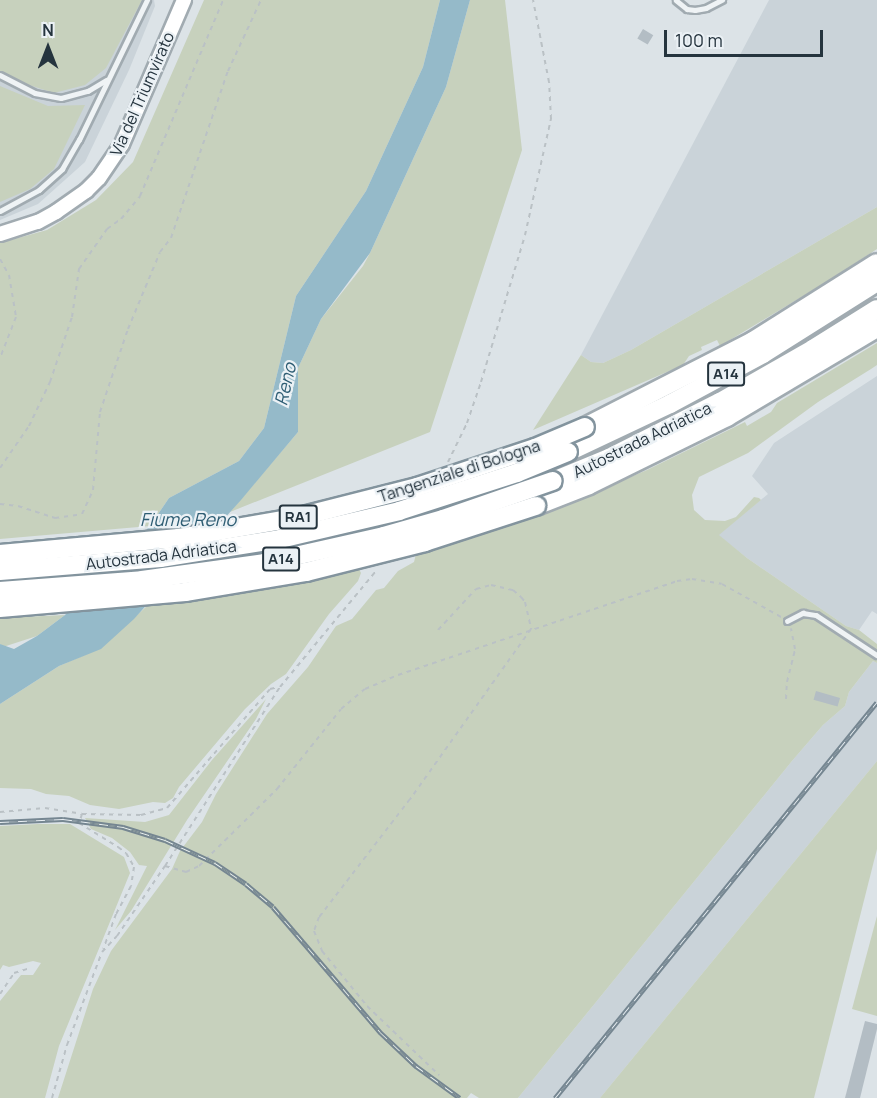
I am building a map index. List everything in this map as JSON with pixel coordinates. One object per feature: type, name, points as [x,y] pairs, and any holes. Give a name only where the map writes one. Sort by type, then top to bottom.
[{"type":"highway","name":"Tangenziale di Bologna","points":[[0,554],[178,538],[299,517],[417,487],[535,448],[585,427],[753,341],[877,263]]},
{"type":"highway","name":"Autostrada Adriatica","points":[[0,571],[160,558],[290,537],[370,519],[459,493],[568,452],[670,404],[763,354],[877,282]]},
{"type":"highway","name":"Autostrada Adriatica","points":[[0,591],[142,580],[274,561],[394,533],[553,481],[609,458],[720,402],[794,361],[877,309]]},
{"type":"highway","points":[[0,608],[124,599],[286,576],[425,542],[536,506],[589,485],[727,417],[877,328]]},
{"type":"street","name":"Via del Triumvirato","points":[[0,234],[38,222],[56,212],[86,191],[99,178],[122,144],[184,0]]},
{"type":"lane","points":[[0,211],[39,190],[62,168],[147,0]]},
{"type":"lane","points":[[676,0],[687,9],[695,10],[706,8],[722,0]]},
{"type":"lane","points":[[0,75],[35,93],[61,98],[88,91],[108,78]]},
{"type":"lane","points":[[787,621],[803,613],[816,615],[877,655]]},
{"type":"path","points":[[0,468],[29,426],[50,382],[72,317],[79,268],[107,229],[121,219],[140,196],[223,0]]},
{"type":"path","points":[[0,504],[18,506],[55,518],[82,514],[93,489],[100,412],[128,328],[160,252],[171,238],[228,71],[261,0]]},
{"type":"path","points":[[448,462],[474,404],[525,235],[551,118],[549,82],[533,0]]},
{"type":"path","points":[[0,259],[9,275],[16,317],[0,358]]},
{"type":"path","points":[[102,952],[117,936],[165,866],[280,687],[376,571]]},
{"type":"path","points":[[165,866],[186,872],[199,866],[277,789],[341,709],[365,689],[665,584],[692,579],[722,584],[749,597],[787,621],[793,634],[795,649],[787,682],[786,699]]},
{"type":"path","points":[[438,630],[476,590],[491,585],[513,590],[521,597],[525,602],[531,629],[411,799],[314,924],[315,938],[338,972],[401,1042],[439,1075]]},
{"type":"path","points":[[0,812],[45,808],[82,813],[141,815],[167,808],[270,689],[280,687]]},
{"type":"path","points":[[52,1098],[68,1045],[116,914],[131,886],[134,867],[126,854],[118,847],[83,827],[79,819],[82,813]]},
{"type":"path","points":[[0,994],[14,973],[27,969]]},
{"type":"shaded area","points":[[0,0],[154,0],[155,6],[129,70],[85,162],[38,204],[0,220]]},
{"type":"shaded area","points":[[769,0],[877,0],[877,207],[631,350],[603,363],[591,362],[581,355]]},
{"type":"shaded area","points":[[877,376],[877,614],[872,611],[859,630],[846,626],[747,558],[718,535],[768,494],[752,476],[774,443]]},
{"type":"shaded area","points":[[873,661],[877,663],[877,761],[600,1098],[518,1098],[792,761],[823,725],[845,706],[849,692]]},
{"type":"green space","points":[[0,0],[142,0],[106,68],[85,85],[54,93],[20,82],[0,72]]},
{"type":"green space","points":[[204,0],[440,0],[423,67],[366,191],[296,296],[264,428],[239,461],[169,498],[150,526],[0,539],[0,243],[47,230],[96,200],[133,162]]},
{"type":"green space","points":[[470,0],[505,0],[522,150],[430,432],[230,512],[298,432],[298,368],[321,319],[363,266],[370,253],[446,87]]},
{"type":"green space","points":[[0,86],[48,106],[85,105],[54,169],[30,189],[0,202]]},
{"type":"green space","points":[[877,207],[877,249],[828,281],[720,346],[717,340],[701,347],[702,350],[689,356],[683,365],[533,430],[581,355],[591,362],[603,363],[631,350]]},
{"type":"green space","points":[[877,343],[877,365],[818,402],[748,453],[699,477],[692,495],[694,510],[705,520],[725,521],[736,517],[754,497],[759,498],[761,500],[719,535],[747,558],[846,626],[859,630],[877,644],[877,663],[873,661],[849,692],[845,706],[823,725],[792,761],[518,1098],[479,1098],[471,1093],[467,1098],[58,1098],[93,989],[111,951],[172,869],[180,851],[202,822],[216,794],[267,714],[308,667],[336,626],[352,619],[376,590],[384,588],[398,571],[414,562],[416,554],[553,510],[647,470],[745,422],[747,426],[771,412],[777,403]]},
{"type":"green space","points":[[359,569],[361,573],[358,581],[329,614],[286,674],[271,684],[245,709],[179,787],[173,798],[165,803],[153,802],[119,809],[90,805],[69,796],[46,794],[31,789],[0,788],[0,704],[59,666],[101,648],[147,606],[230,595]]},
{"type":"green space","points":[[65,615],[37,636],[3,647],[0,644],[0,618]]},
{"type":"green space","points":[[266,699],[256,719],[187,820],[131,911],[115,930],[147,866],[139,865],[130,852],[112,838],[91,829],[85,818],[145,822],[169,815],[212,760]]},
{"type":"green space","points":[[877,761],[877,849],[814,1098],[600,1098]]},
{"type":"green space","points":[[70,824],[124,857],[130,873],[59,1046],[45,1098],[0,1098],[0,1001],[21,975],[33,975],[41,963],[33,961],[9,967],[3,965],[0,970],[0,826]]},
{"type":"green space","points":[[877,916],[877,1016],[852,1009]]},
{"type":"water","name":"Fiume Reno","points":[[440,0],[470,0],[446,87],[370,253],[321,319],[298,368],[298,432],[241,500],[134,619],[101,649],[59,666],[0,704],[0,644],[14,649],[37,636],[65,615],[150,526],[169,498],[239,461],[264,428],[296,296],[366,191],[423,67]]},
{"type":"building","points":[[643,29],[653,35],[648,45],[637,38]]},
{"type":"building","points":[[816,691],[840,698],[838,707],[814,700]]},
{"type":"building","points":[[865,1021],[877,1024],[877,1029],[860,1098],[845,1098]]},
{"type":"railway","points":[[555,1098],[877,702]]},
{"type":"railway","points":[[0,822],[63,819],[123,827],[165,840],[215,863],[246,884],[273,907],[380,1032],[416,1066],[460,1098]]},
{"type":"water label","name":"Reno","points":[[285,384]]}]
